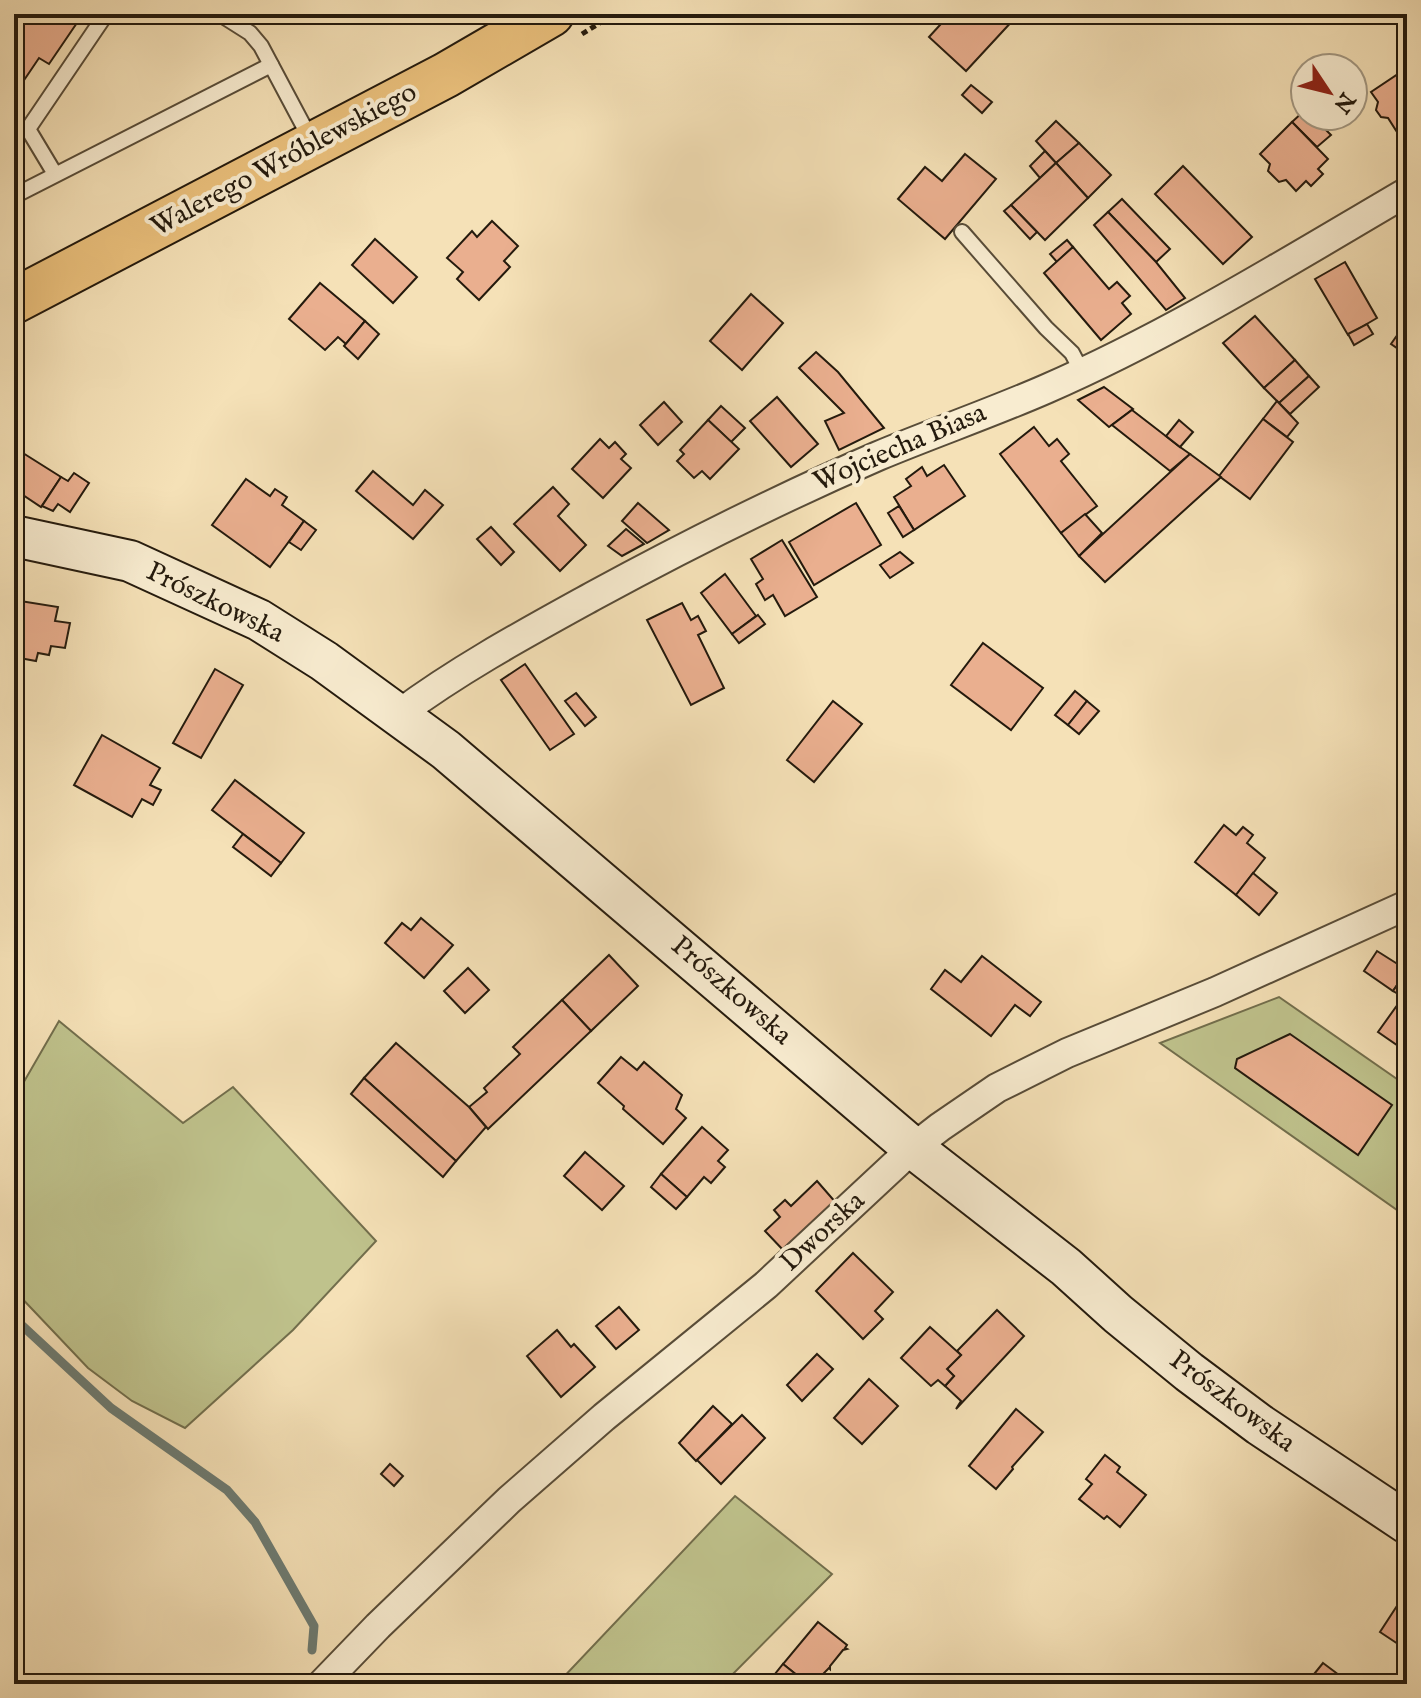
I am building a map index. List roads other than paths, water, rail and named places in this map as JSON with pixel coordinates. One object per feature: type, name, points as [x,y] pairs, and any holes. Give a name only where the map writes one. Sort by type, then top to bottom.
[{"type":"main road","name":"Walerego Wróblewskiego","points":[[14,301],[446,75],[538,17]]},
{"type":"main road","name":"Prószkowska","points":[[14,536],[130,561],[209,595],[272,628],[399,714],[629,903],[913,1148],[1066,1267],[1118,1314],[1225,1399],[1407,1523]]},
{"type":"street","name":"Wojciecha Biasa","points":[[399,714],[445,680],[493,651],[730,524],[849,469],[1082,372],[1148,340],[1407,192]]},
{"type":"street","name":"Dworska","points":[[322,1684],[509,1500],[604,1417],[766,1285],[913,1148],[997,1088],[1067,1053],[1148,1021],[1407,905]]},
{"type":"lane","points":[[55,174],[28,129],[106,14]]},
{"type":"lane","points":[[220,14],[250,33],[261,46],[313,144]]},
{"type":"lane","points":[[14,196],[271,65]]},
{"type":"lane","points":[[962,232],[1046,328],[1072,353],[1082,372]]},
{"type":"waterway","points":[[14,1318],[111,1408],[227,1490],[255,1522],[314,1626],[312,1650]]}]
